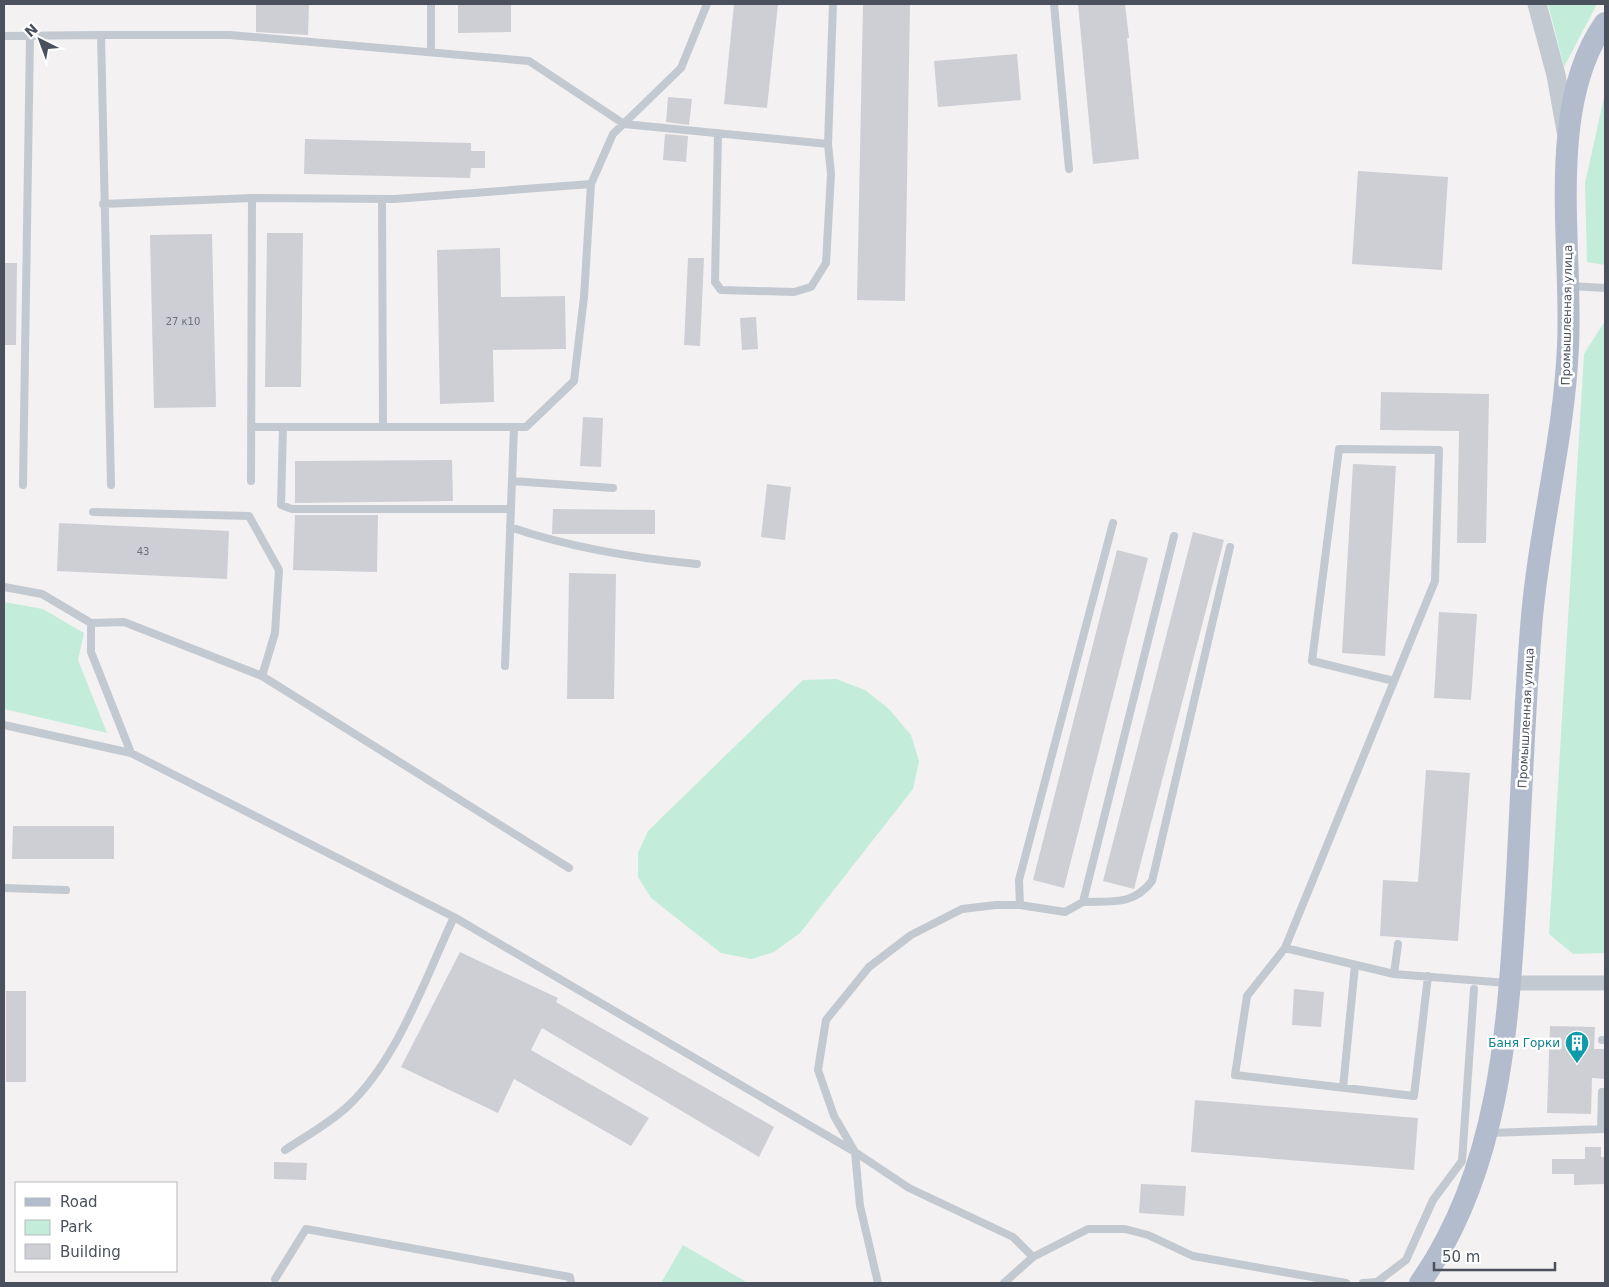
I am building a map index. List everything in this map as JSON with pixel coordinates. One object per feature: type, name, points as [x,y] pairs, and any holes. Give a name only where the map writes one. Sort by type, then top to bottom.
[{"type":"main road","name":"Промышленная улица","points":[[1420,1283],[1430,1269],[1465,1203],[1488,1133],[1501,1068],[1510,983],[1531,625],[1541,541],[1563,416],[1570,286],[1568,137],[1575,93],[1584,62],[1605,23]]},
{"type":"street","points":[[1537,4],[1556,75],[1568,137]]},
{"type":"street","points":[[1510,983],[1605,984]]},
{"type":"lane","points":[[431,4],[431,52]]},
{"type":"lane","points":[[251,427],[526,427],[574,381],[584,297],[591,184],[613,134],[681,68],[707,4]]},
{"type":"lane","points":[[718,133],[714,282],[721,290],[794,292],[811,287],[826,263],[831,174],[828,144],[833,4]]},
{"type":"lane","points":[[1054,4],[1070,169]]},
{"type":"lane","points":[[101,35],[103,204],[111,485]]},
{"type":"lane","points":[[4,36],[230,35],[529,61],[624,124],[828,144]]},
{"type":"lane","points":[[23,485],[30,36]]},
{"type":"lane","points":[[103,204],[252,198],[382,199],[591,184]]},
{"type":"lane","points":[[251,481],[252,198]]},
{"type":"lane","points":[[382,199],[383,427]]},
{"type":"lane","points":[[1570,286],[1605,288]]},
{"type":"lane","points":[[283,427],[281,504],[292,509],[511,509]]},
{"type":"lane","points":[[505,666],[514,427]]},
{"type":"lane","points":[[1394,681],[1312,661],[1339,449],[1439,450],[1435,580],[1394,681],[1285,948],[1247,996],[1235,1075],[1414,1096],[1428,976]]},
{"type":"lane","points":[[512,481],[613,488]]},
{"type":"lane","points":[[93,512],[249,516],[279,570],[275,632],[262,676]]},
{"type":"lane","points":[[1020,905],[1020,880],[1113,523]]},
{"type":"lane","points":[[510,527],[547,540],[641,559],[696,564]]},
{"type":"lane","points":[[1083,902],[1174,536]]},
{"type":"lane","points":[[878,1283],[860,1206],[854,1152],[834,1116],[818,1070],[826,1020],[869,968],[911,935],[962,909],[996,905],[1020,905],[1066,912],[1083,902],[1129,901],[1144,891],[1152,881],[1230,547]]},
{"type":"lane","points":[[4,587],[42,594],[91,623],[124,622],[262,676],[569,868]]},
{"type":"lane","points":[[91,623],[91,652],[131,753]]},
{"type":"lane","points":[[4,725],[131,753],[454,918],[854,1152],[909,1188],[1014,1237],[1033,1257]]},
{"type":"lane","points":[[4,888],[66,890]]},
{"type":"lane","points":[[285,1150],[347,1108],[371,1082],[394,1044],[454,918]]},
{"type":"lane","points":[[1394,974],[1398,944]]},
{"type":"lane","points":[[1285,948],[1394,974],[1510,983]]},
{"type":"lane","points":[[1343,1088],[1355,965]]},
{"type":"lane","points":[[1363,1283],[1378,1282],[1406,1260],[1433,1200],[1462,1161],[1474,989]]},
{"type":"lane","points":[[1488,1133],[1603,1129],[1602,1092],[1605,1092]]},
{"type":"lane","points":[[275,1279],[306,1229],[570,1277],[572,1283]]},
{"type":"lane","points":[[1004,1283],[1033,1257],[1088,1229],[1125,1229],[1148,1235],[1193,1256],[1346,1283]]},
{"type":"green space","points":[[1548,4],[1597,4],[1564,67]]},
{"type":"green space","points":[[1605,93],[1605,265],[1587,262],[1585,183]]},
{"type":"green space","points":[[1605,321],[1605,953],[1573,954],[1549,934],[1584,354]]},
{"type":"green space","points":[[4,602],[43,609],[84,633],[78,660],[107,733],[4,709]]},
{"type":"green space","points":[[836,679],[865,690],[889,709],[911,735],[919,761],[913,789],[800,933],[774,952],[752,959],[721,953],[651,898],[638,877],[638,853],[648,831],[803,680]]},
{"type":"green space","points":[[683,1245],[748,1283],[661,1283]]},
{"type":"building","points":[[256,4],[309,4],[308,35],[256,32]]},
{"type":"building","points":[[458,4],[511,4],[511,32],[458,33]]},
{"type":"building","points":[[734,4],[778,4],[767,108],[724,104]]},
{"type":"building","points":[[863,4],[910,4],[905,301],[857,300]]},
{"type":"building","points":[[1078,4],[1125,4],[1139,159],[1093,164]]},
{"type":"building","points":[[1017,54],[1021,100],[938,107],[934,61]]},
{"type":"building","points":[[668,97],[692,99],[689,125],[666,122]]},
{"type":"building","points":[[665,134],[688,136],[686,162],[663,160]]},
{"type":"building","points":[[305,139],[471,143],[471,151],[485,151],[485,168],[471,168],[470,178],[304,174]]},
{"type":"building","points":[[1358,171],[1448,177],[1442,270],[1352,264]]},
{"type":"building","points":[[267,233],[303,233],[301,387],[265,387]]},
{"type":"building","points":[[212,234],[216,407],[154,408],[150,235]]},
{"type":"building","points":[[500,248],[501,297],[565,296],[566,349],[493,350],[494,402],[440,404],[437,250]]},
{"type":"building","points":[[688,258],[704,258],[700,346],[684,345]]},
{"type":"building","points":[[4,263],[17,263],[16,345],[4,345]]},
{"type":"building","points":[[756,317],[758,349],[742,350],[740,318]]},
{"type":"building","points":[[1381,392],[1489,394],[1486,543],[1457,543],[1459,431],[1380,430]]},
{"type":"building","points":[[583,417],[603,418],[601,467],[580,466]]},
{"type":"building","points":[[452,460],[453,501],[295,503],[295,461]]},
{"type":"building","points":[[1353,464],[1396,466],[1385,656],[1342,653]]},
{"type":"building","points":[[767,484],[791,487],[785,540],[761,537]]},
{"type":"building","points":[[553,509],[655,510],[655,534],[552,534]]},
{"type":"building","points":[[295,515],[378,515],[377,572],[293,570]]},
{"type":"building","points":[[59,523],[229,531],[227,579],[57,571]]},
{"type":"building","points":[[1193,532],[1224,540],[1134,889],[1103,881]]},
{"type":"building","points":[[1117,550],[1148,558],[1064,888],[1033,880]]},
{"type":"building","points":[[569,573],[616,574],[614,699],[567,699]]},
{"type":"building","points":[[1439,612],[1477,614],[1471,700],[1434,698]]},
{"type":"building","points":[[1426,770],[1470,773],[1458,941],[1380,936],[1383,880],[1418,882]]},
{"type":"building","points":[[13,826],[114,826],[114,859],[12,859]]},
{"type":"building","points":[[460,952],[558,998],[556,1002],[774,1127],[759,1157],[542,1028],[531,1050],[649,1118],[631,1146],[514,1079],[498,1113],[401,1067]]},
{"type":"building","points":[[1294,989],[1324,992],[1321,1027],[1292,1025]]},
{"type":"building","points":[[6,991],[26,991],[26,1082],[6,1082]]},
{"type":"building","name":"Баня Горки","points":[[1550,1026],[1595,1027],[1594,1049],[1605,1049],[1605,1079],[1592,1078],[1591,1114],[1547,1113]]},
{"type":"building","points":[[1195,1100],[1418,1118],[1414,1170],[1191,1152]]},
{"type":"building","points":[[1585,1147],[1601,1147],[1601,1157],[1605,1157],[1605,1184],[1574,1185],[1574,1174],[1552,1174],[1552,1159],[1585,1159]]},
{"type":"building","points":[[274,1162],[307,1163],[306,1180],[274,1179]]},
{"type":"building","points":[[1141,1184],[1186,1186],[1184,1216],[1139,1213]]},
{"type":"place","name":"Баня Горки","points":[[1577,1064]]}]
